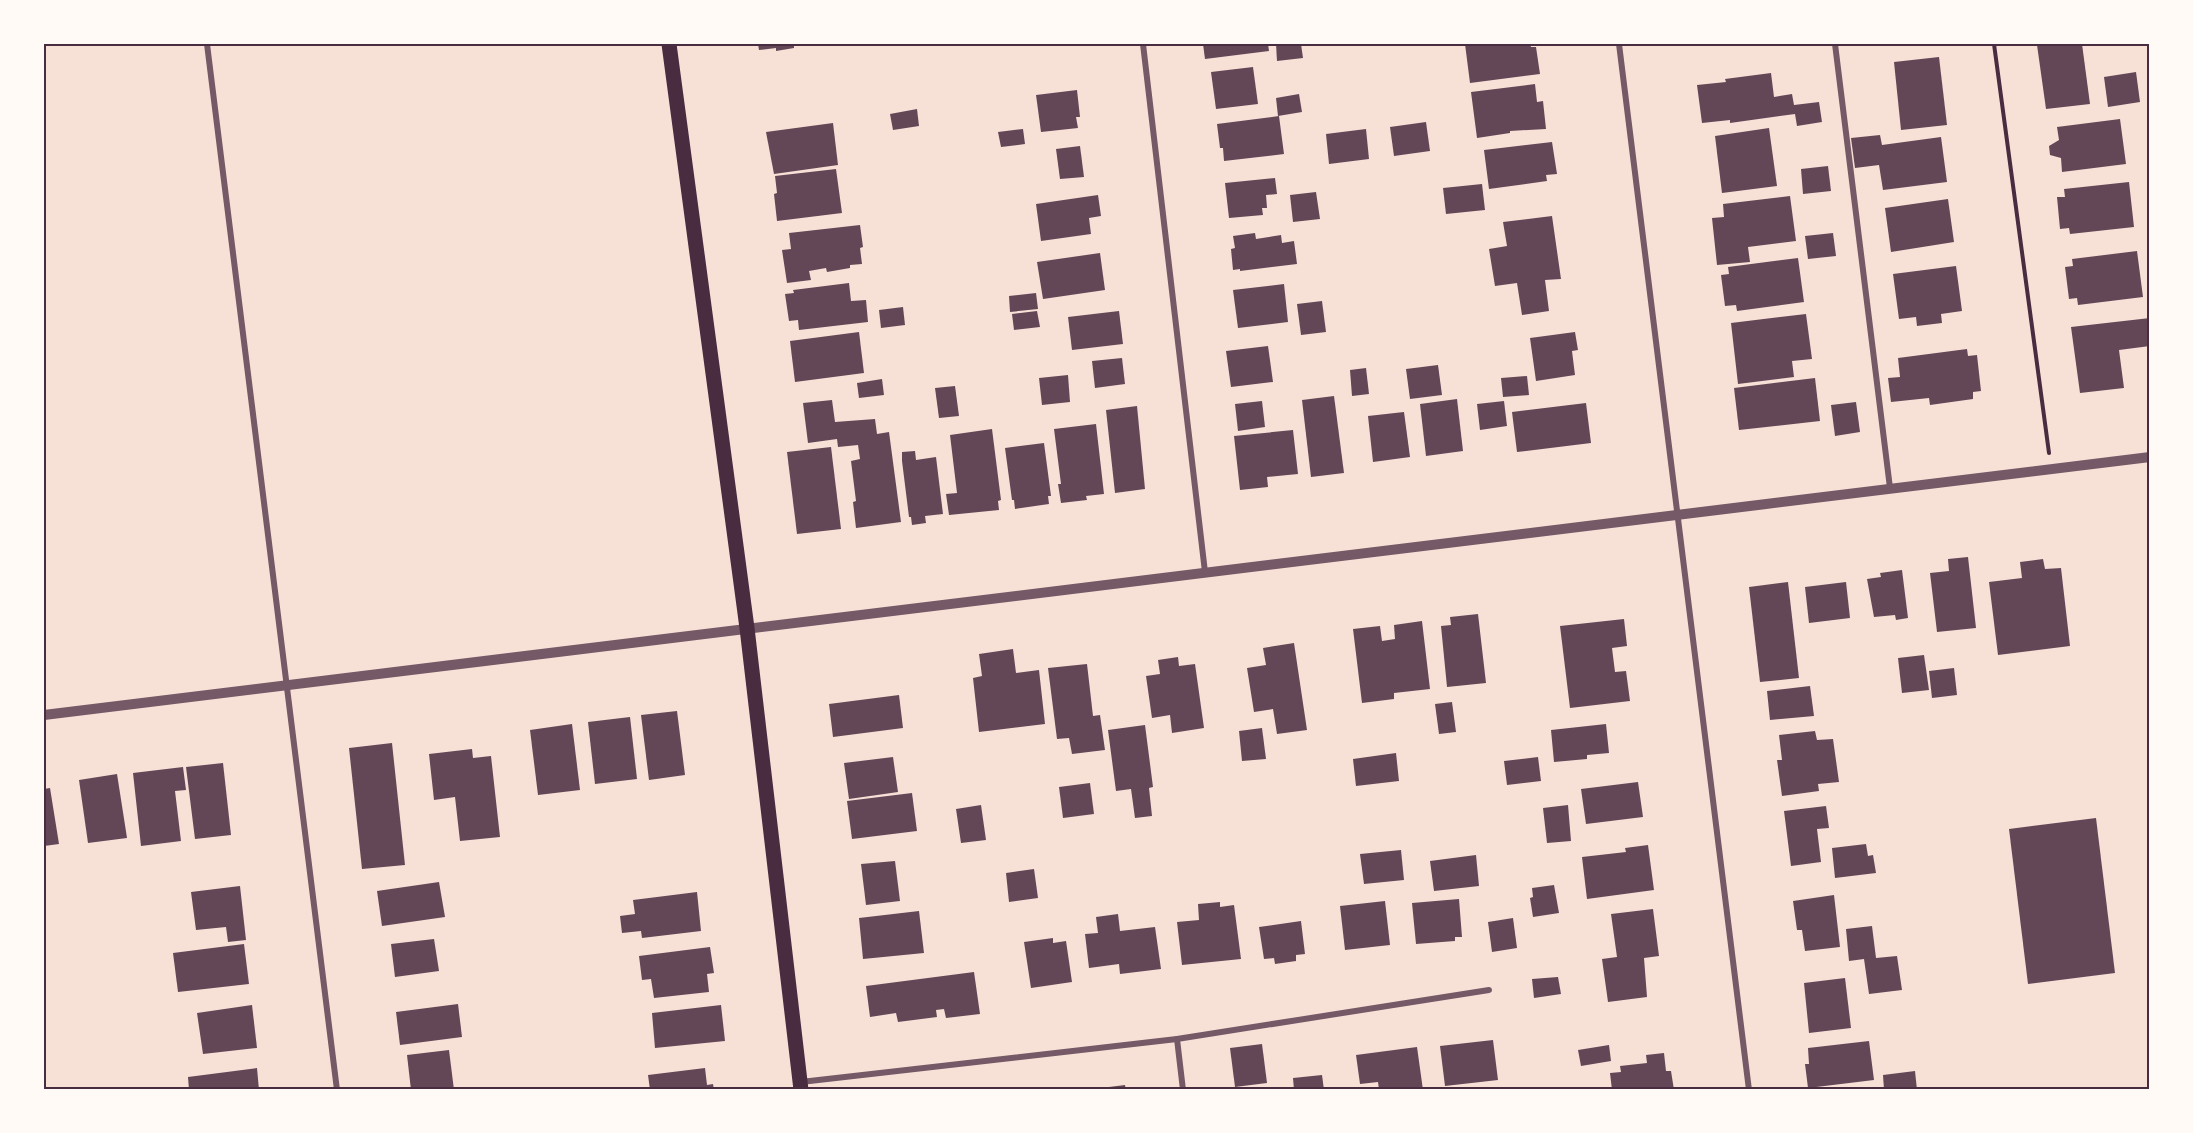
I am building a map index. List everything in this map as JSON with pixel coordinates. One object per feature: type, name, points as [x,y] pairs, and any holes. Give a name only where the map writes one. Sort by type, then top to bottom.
[{"type":"main road","points":[[669,44],[747,628],[801,1086]]},
{"type":"street","points":[[207,44],[337,1089]]},
{"type":"street","points":[[1143,44],[1205,572]]},
{"type":"street","points":[[1619,44],[1749,1089]]},
{"type":"street","points":[[1835,44],[1890,488]]},
{"type":"street","points":[[44,715],[2150,456]]},
{"type":"street","points":[[801,1086],[1177,1039],[1489,990]]},
{"type":"street","points":[[1177,1039],[1184,1089]]},
{"type":"path","points":[[1994,44],[2051,469]]},
{"type":"building","points":[[758,44],[794,44],[794,48],[776,51],[776,48],[759,50]]},
{"type":"building","points":[[1203,44],[1268,44],[1269,51],[1205,59]]},
{"type":"building","points":[[1276,44],[1301,44],[1303,58],[1277,61]]},
{"type":"building","points":[[1465,44],[1530,44],[1531,47],[1536,47],[1540,74],[1470,83]]},
{"type":"building","points":[[2082,44],[2090,104],[2046,109],[2037,45]]},
{"type":"building","points":[[1939,57],[1947,125],[1901,130],[1894,62]]},
{"type":"building","points":[[1253,67],[1258,104],[1216,109],[1211,72]]},
{"type":"building","points":[[2136,72],[2140,102],[2108,107],[2104,77]]},
{"type":"building","points":[[1771,73],[1774,97],[1792,94],[1794,105],[1819,102],[1822,122],[1797,126],[1795,114],[1730,123],[1730,120],[1702,123],[1697,85]]},
{"type":"building","points":[[1535,84],[1537,102],[1543,101],[1546,129],[1510,131],[1510,133],[1477,138],[1471,92]]},
{"type":"building","points":[[1077,90],[1080,117],[1076,117],[1078,128],[1041,132],[1036,95]]},
{"type":"building","points":[[1299,94],[1302,112],[1278,116],[1276,98]]},
{"type":"building","points":[[917,109],[919,126],[893,130],[890,114]]},
{"type":"building","points":[[1279,116],[1284,154],[1224,161],[1217,124]]},
{"type":"building","points":[[2120,119],[2126,164],[2062,172],[2061,158],[2050,155],[2049,146],[2059,140],[2057,127]]},
{"type":"building","points":[[1426,122],[1430,151],[1394,156],[1390,127]]},
{"type":"building","points":[[833,123],[838,165],[774,174],[766,132]]},
{"type":"building","points":[[1769,128],[1777,186],[1722,193],[1715,136]]},
{"type":"building","points":[[1023,129],[1025,144],[1001,147],[998,132]]},
{"type":"building","points":[[1366,129],[1369,159],[1329,164],[1326,134]]},
{"type":"building","points":[[1880,135],[1882,145],[1941,137],[1947,182],[1883,190],[1879,165],[1855,168],[1851,138]]},
{"type":"building","points":[[1552,142],[1557,174],[1546,175],[1547,181],[1489,189],[1484,150]]},
{"type":"building","points":[[1080,146],[1084,177],[1060,179],[1056,149]]},
{"type":"building","points":[[1828,166],[1831,191],[1803,194],[1801,169]]},
{"type":"building","points":[[836,169],[842,213],[777,221],[775,176]]},
{"type":"building","points":[[1275,178],[1277,194],[1266,195],[1267,208],[1262,208],[1263,215],[1229,218],[1225,183]]},
{"type":"building","points":[[2129,182],[2134,227],[2070,234],[2069,228],[2060,229],[2057,197],[2065,197],[2064,189]]},
{"type":"building","points":[[1482,184],[1485,210],[1446,214],[1443,188]]},
{"type":"building","points":[[1316,192],[1320,219],[1293,222],[1290,195]]},
{"type":"building","points":[[1098,195],[1101,216],[1089,218],[1091,234],[1041,241],[1036,204]]},
{"type":"building","points":[[1790,196],[1796,241],[1748,247],[1750,262],[1717,265],[1712,218],[1724,217],[1723,204]]},
{"type":"building","points":[[1948,199],[1954,242],[1891,252],[1885,208]]},
{"type":"building","points":[[1552,216],[1561,279],[1545,280],[1549,311],[1522,315],[1517,283],[1495,286],[1489,249],[1507,246],[1503,222]]},
{"type":"building","points":[[860,225],[863,247],[860,248],[862,264],[827,272],[826,268],[809,271],[811,280],[787,283],[782,250],[791,249],[789,233]]},
{"type":"building","points":[[1255,233],[1256,239],[1281,235],[1282,243],[1294,241],[1297,264],[1233,270],[1231,249],[1235,248],[1233,236]]},
{"type":"building","points":[[1833,233],[1836,256],[1808,259],[1805,236]]},
{"type":"building","points":[[2137,251],[2143,297],[2078,305],[2077,298],[2069,299],[2065,267],[2073,266],[2072,259]]},
{"type":"building","points":[[1100,253],[1105,290],[1043,299],[1037,262]]},
{"type":"building","points":[[1798,258],[1804,302],[1737,311],[1736,305],[1725,306],[1721,275],[1729,274],[1728,267]]},
{"type":"building","points":[[1956,266],[1962,311],[1941,314],[1942,323],[1917,326],[1916,317],[1899,319],[1893,274]]},
{"type":"building","points":[[849,283],[851,301],[866,300],[868,322],[799,330],[798,320],[789,321],[785,294],[794,293],[793,290]]},
{"type":"building","points":[[1284,284],[1288,322],[1238,328],[1233,290]]},
{"type":"building","points":[[1036,293],[1038,309],[1010,312],[1009,296]]},
{"type":"building","points":[[1322,301],[1326,332],[1301,335],[1297,304]]},
{"type":"building","points":[[903,307],[905,325],[881,328],[879,310]]},
{"type":"building","points":[[1037,311],[1040,327],[1014,330],[1012,314]]},
{"type":"building","points":[[1119,311],[1123,344],[1072,350],[1068,317]]},
{"type":"building","points":[[1806,314],[1812,359],[1792,361],[1794,377],[1738,384],[1731,323]]},
{"type":"building","points":[[2150,318],[2150,346],[2119,350],[2124,388],[2080,393],[2071,327]]},
{"type":"building","points":[[859,332],[864,373],[795,382],[790,341]]},
{"type":"building","points":[[1575,332],[1578,350],[1572,351],[1575,375],[1536,381],[1530,338]]},
{"type":"building","points":[[1268,346],[1273,382],[1231,387],[1226,351]]},
{"type":"building","points":[[1967,349],[1968,356],[1977,355],[1981,391],[1973,392],[1973,399],[1930,405],[1929,398],[1891,402],[1888,378],[1900,377],[1898,358]]},
{"type":"building","points":[[1122,358],[1125,384],[1095,388],[1092,361]]},
{"type":"building","points":[[1438,365],[1442,395],[1410,399],[1406,369]]},
{"type":"building","points":[[1366,368],[1369,394],[1352,396],[1350,370]]},
{"type":"building","points":[[1068,375],[1070,402],[1042,405],[1039,378]]},
{"type":"building","points":[[1527,376],[1529,395],[1503,397],[1501,378]]},
{"type":"building","points":[[1815,378],[1820,421],[1739,430],[1734,388]]},
{"type":"building","points":[[882,379],[884,395],[859,398],[857,383]]},
{"type":"building","points":[[955,386],[959,416],[939,418],[935,388]]},
{"type":"building","points":[[1334,396],[1344,473],[1311,477],[1302,400]]},
{"type":"building","points":[[1457,399],[1463,451],[1426,456],[1420,404]]},
{"type":"building","points":[[832,400],[835,422],[875,419],[877,434],[889,432],[901,522],[856,528],[853,502],[856,501],[851,461],[860,459],[858,445],[838,447],[837,439],[808,443],[803,403]]},
{"type":"building","points":[[1262,401],[1265,427],[1238,431],[1235,404]]},
{"type":"building","points":[[1504,401],[1507,426],[1480,430],[1477,404]]},
{"type":"building","points":[[1856,402],[1860,432],[1835,436],[1831,405]]},
{"type":"building","points":[[1586,403],[1591,443],[1517,452],[1512,412]]},
{"type":"building","points":[[1137,406],[1145,489],[1115,493],[1106,410]]},
{"type":"building","points":[[1404,412],[1410,457],[1373,462],[1368,416]]},
{"type":"building","points":[[1096,424],[1104,494],[1086,496],[1087,500],[1061,503],[1054,429]]},
{"type":"building","points":[[992,429],[1001,500],[998,501],[999,510],[949,515],[946,494],[957,493],[950,435]]},
{"type":"building","points":[[1293,430],[1298,474],[1267,477],[1268,487],[1240,490],[1234,436]]},
{"type":"building","points":[[1044,443],[1051,496],[1048,496],[1049,504],[1015,509],[1005,448]]},
{"type":"building","points":[[831,447],[841,529],[797,534],[787,452]]},
{"type":"building","points":[[915,451],[916,460],[936,457],[943,514],[925,516],[926,523],[912,525],[911,517],[909,517],[902,452]]},
{"type":"building","points":[[1968,557],[1976,628],[1937,632],[1930,573],[1949,571],[1948,559]]},
{"type":"building","points":[[2043,559],[2045,569],[2061,568],[2070,646],[1998,655],[1989,582],[2022,578],[2020,562]]},
{"type":"building","points":[[1902,570],[1908,618],[1896,620],[1895,615],[1874,617],[1867,579],[1881,577],[1880,573]]},
{"type":"building","points":[[1788,582],[1799,678],[1760,682],[1749,587]]},
{"type":"building","points":[[1846,582],[1850,618],[1809,623],[1805,587]]},
{"type":"building","points":[[1478,614],[1486,683],[1447,687],[1441,626],[1451,625],[1450,617]]},
{"type":"building","points":[[1624,619],[1627,646],[1612,648],[1615,672],[1626,671],[1630,701],[1570,708],[1560,626]]},
{"type":"building","points":[[1422,621],[1430,689],[1394,693],[1394,699],[1362,703],[1353,629],[1380,626],[1382,641],[1395,639],[1394,625]]},
{"type":"building","points":[[1294,643],[1307,730],[1277,734],[1273,709],[1254,712],[1247,668],[1266,665],[1263,648]]},
{"type":"building","points":[[1013,649],[1016,673],[1039,670],[1045,724],[979,732],[973,678],[982,676],[979,654]]},
{"type":"building","points":[[1924,655],[1929,690],[1902,693],[1898,658]]},
{"type":"building","points":[[1178,657],[1179,666],[1195,664],[1204,728],[1172,733],[1170,715],[1152,718],[1146,676],[1160,674],[1158,660]]},
{"type":"building","points":[[1087,664],[1093,716],[1100,715],[1105,750],[1072,754],[1069,738],[1057,739],[1048,668]]},
{"type":"building","points":[[1954,668],[1957,695],[1932,698],[1929,671]]},
{"type":"building","points":[[1810,686],[1814,716],[1770,720],[1767,691]]},
{"type":"building","points":[[899,695],[903,728],[833,737],[829,704]]},
{"type":"building","points":[[1452,702],[1456,732],[1439,734],[1435,704]]},
{"type":"building","points":[[677,711],[685,775],[649,780],[641,715]]},
{"type":"building","points":[[630,717],[637,779],[595,784],[588,722]]},
{"type":"building","points":[[572,724],[580,790],[538,795],[530,730]]},
{"type":"building","points":[[1606,724],[1609,753],[1587,755],[1587,759],[1554,762],[1551,730]]},
{"type":"building","points":[[1145,725],[1153,787],[1149,788],[1152,816],[1135,818],[1131,789],[1116,791],[1108,730]]},
{"type":"building","points":[[1262,728],[1266,759],[1242,761],[1239,731]]},
{"type":"building","points":[[1815,731],[1817,740],[1833,739],[1839,782],[1818,784],[1819,791],[1782,796],[1777,760],[1782,760],[1779,735]]},
{"type":"building","points":[[392,743],[405,865],[362,869],[349,748]]},
{"type":"building","points":[[472,749],[473,758],[491,756],[500,837],[460,841],[455,797],[434,800],[429,754]]},
{"type":"building","points":[[1396,753],[1399,781],[1356,786],[1353,759]]},
{"type":"building","points":[[893,757],[898,792],[849,799],[844,763]]},
{"type":"building","points":[[1538,757],[1541,781],[1507,785],[1504,761]]},
{"type":"building","points":[[223,763],[231,835],[195,839],[186,767]]},
{"type":"building","points":[[183,767],[186,790],[175,791],[181,841],[141,846],[133,773]]},
{"type":"building","points":[[117,774],[127,838],[88,843],[79,780]]},
{"type":"building","points":[[1638,782],[1643,817],[1586,824],[1581,789]]},
{"type":"building","points":[[1090,783],[1094,814],[1063,818],[1059,787]]},
{"type":"building","points":[[50,788],[59,844],[44,846],[44,789]]},
{"type":"building","points":[[912,793],[917,831],[852,839],[847,801]]},
{"type":"building","points":[[981,805],[986,840],[961,843],[956,809]]},
{"type":"building","points":[[1568,805],[1571,841],[1547,843],[1543,808]]},
{"type":"building","points":[[1826,806],[1829,828],[1817,829],[1821,862],[1791,866],[1784,811]]},
{"type":"building","points":[[2096,818],[2115,973],[2028,984],[2009,829]]},
{"type":"building","points":[[1866,844],[1868,856],[1873,855],[1876,873],[1835,878],[1832,848]]},
{"type":"building","points":[[1648,845],[1654,890],[1587,899],[1582,857],[1626,852],[1625,848]]},
{"type":"building","points":[[1401,850],[1404,880],[1364,884],[1360,854]]},
{"type":"building","points":[[1476,855],[1479,886],[1434,891],[1430,861]]},
{"type":"building","points":[[895,861],[900,901],[866,905],[861,864]]},
{"type":"building","points":[[1034,869],[1038,898],[1009,902],[1006,873]]},
{"type":"building","points":[[439,882],[445,917],[382,926],[377,891]]},
{"type":"building","points":[[1554,885],[1559,913],[1533,917],[1530,898],[1533,897],[1532,888]]},
{"type":"building","points":[[240,886],[246,940],[228,942],[226,927],[196,930],[191,892]]},
{"type":"building","points":[[697,892],[701,931],[642,938],[641,931],[622,933],[620,916],[635,914],[633,900]]},
{"type":"building","points":[[1834,895],[1840,947],[1805,951],[1802,930],[1797,930],[1793,901]]},
{"type":"building","points":[[1459,899],[1462,937],[1455,937],[1455,941],[1416,944],[1412,903]]},
{"type":"building","points":[[1385,901],[1390,945],[1345,950],[1340,906]]},
{"type":"building","points":[[1220,902],[1220,907],[1234,905],[1241,959],[1182,965],[1177,922],[1199,920],[1198,904]]},
{"type":"building","points":[[1653,909],[1659,956],[1644,958],[1647,997],[1608,1002],[1602,959],[1617,957],[1611,914]]},
{"type":"building","points":[[919,911],[924,953],[863,959],[859,918]]},
{"type":"building","points":[[1118,914],[1120,931],[1155,927],[1161,969],[1120,974],[1119,964],[1089,968],[1085,934],[1098,933],[1096,917]]},
{"type":"building","points":[[1513,918],[1517,948],[1492,952],[1488,922]]},
{"type":"building","points":[[1301,921],[1305,954],[1296,955],[1296,961],[1275,964],[1274,958],[1264,959],[1259,927]]},
{"type":"building","points":[[1872,926],[1876,958],[1897,956],[1902,990],[1869,994],[1864,959],[1849,961],[1846,929]]},
{"type":"building","points":[[1053,938],[1053,943],[1066,941],[1072,982],[1031,988],[1024,942]]},
{"type":"building","points":[[434,939],[439,971],[395,977],[391,944]]},
{"type":"building","points":[[244,944],[249,984],[178,992],[173,953]]},
{"type":"building","points":[[710,947],[714,973],[707,974],[709,992],[654,998],[651,979],[642,980],[639,956]]},
{"type":"building","points":[[974,972],[980,1014],[946,1018],[944,1009],[936,1010],[937,1017],[898,1022],[896,1013],[870,1017],[866,986]]},
{"type":"building","points":[[1558,977],[1561,994],[1534,998],[1532,979]]},
{"type":"building","points":[[1845,978],[1851,1028],[1809,1033],[1804,983]]},
{"type":"building","points":[[458,1004],[462,1037],[400,1045],[396,1012]]},
{"type":"building","points":[[252,1005],[257,1048],[203,1054],[197,1013]]},
{"type":"building","points":[[721,1005],[725,1041],[655,1048],[652,1013]]},
{"type":"building","points":[[1493,1040],[1498,1080],[1445,1086],[1440,1046]]},
{"type":"building","points":[[1869,1041],[1874,1080],[1808,1088],[1805,1064],[1809,1064],[1808,1048]]},
{"type":"building","points":[[1262,1044],[1267,1083],[1235,1087],[1230,1048]]},
{"type":"building","points":[[1609,1045],[1611,1061],[1581,1066],[1578,1050]]},
{"type":"building","points":[[1417,1047],[1423,1090],[1379,1090],[1378,1082],[1360,1084],[1356,1055]]},
{"type":"building","points":[[449,1050],[454,1090],[411,1090],[407,1055]]},
{"type":"building","points":[[1664,1053],[1666,1071],[1671,1071],[1674,1090],[1612,1090],[1610,1073],[1621,1072],[1620,1066],[1647,1063],[1646,1055]]},
{"type":"building","points":[[257,1068],[259,1090],[189,1090],[188,1077]]},
{"type":"building","points":[[705,1068],[707,1085],[713,1084],[714,1090],[650,1090],[648,1075]]},
{"type":"building","points":[[1915,1071],[1917,1090],[1884,1090],[1883,1075]]},
{"type":"building","points":[[1322,1075],[1324,1090],[1294,1090],[1293,1078]]},
{"type":"building","points":[[1125,1085],[1126,1090],[1101,1090],[1101,1088]]}]
